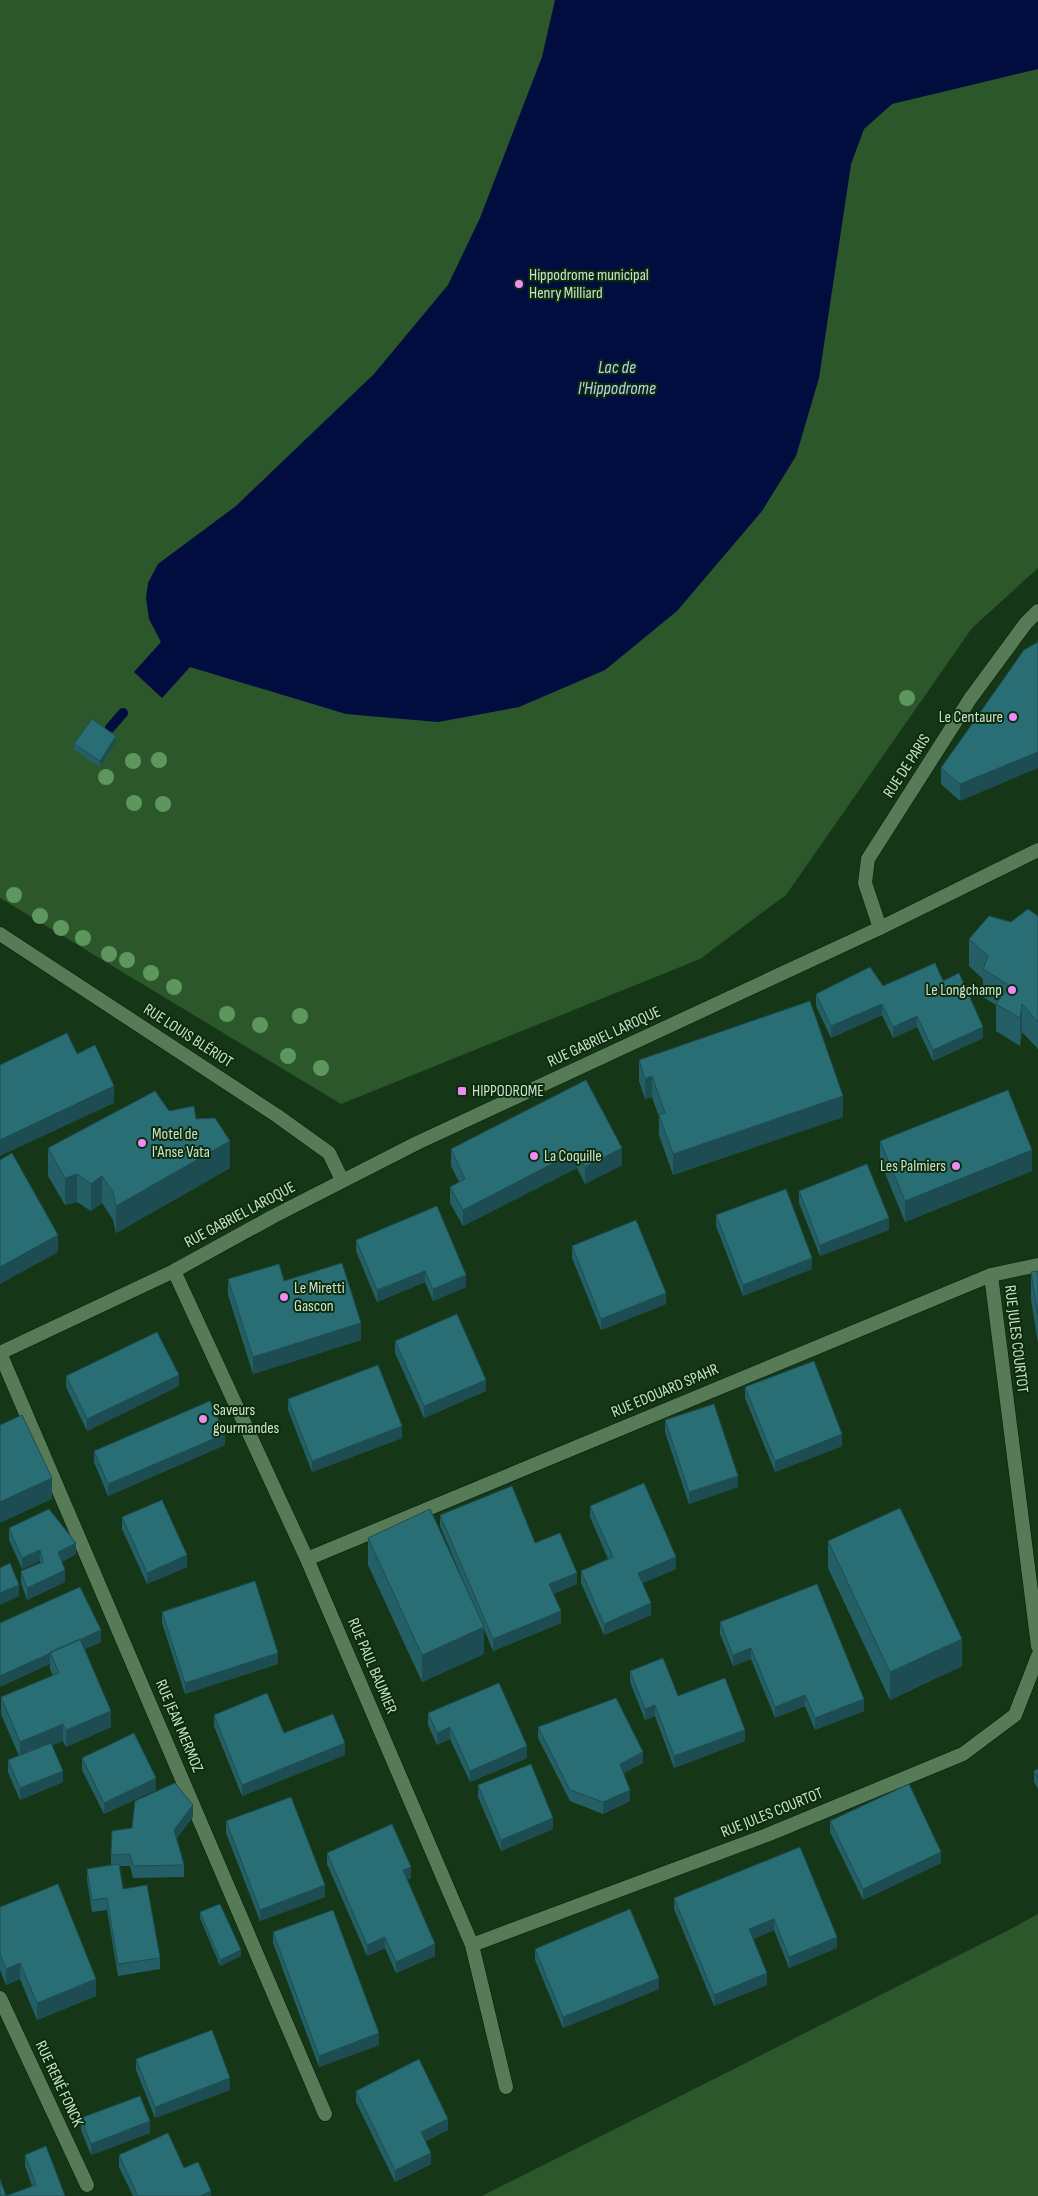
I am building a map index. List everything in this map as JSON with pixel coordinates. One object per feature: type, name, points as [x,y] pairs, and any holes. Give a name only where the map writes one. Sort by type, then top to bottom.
[{"type":"street","name":"RUE DE PARIS","points":[[880,928],[865,883],[868,859],[970,699],[1026,623],[1038,611]]},
{"type":"street","name":"RUE GABRIEL LAROQUE","points":[[0,1353],[174,1271],[342,1180],[417,1143],[880,928],[1038,850]]},
{"type":"street","name":"RUE LOUIS BLÉRIOT","points":[[0,934],[276,1115],[329,1153],[342,1180]]},
{"type":"street","name":"RUE EDOUARD SPAHR","points":[[307,1559],[990,1275],[1038,1265]]},
{"type":"street","name":"RUE PAUL BAUMIER","points":[[174,1271],[307,1559],[472,1945],[506,2087]]},
{"type":"street","name":"RUE JULES COURTOT","points":[[990,1275],[1038,1646]]},
{"type":"street","name":"RUE JEAN MERMOZ","points":[[0,1353],[325,2114]]},
{"type":"street","name":"RUE JULES COURTOT","points":[[472,1945],[766,1835],[963,1754],[1015,1714],[1038,1656]]},
{"type":"street","name":"RUE RENÉ FONCK","points":[[0,1998],[87,2185]]},
{"type":"green space","name":"Hippodrome municipal Henry Milliard","points":[[0,0],[1038,0],[1038,568],[972,628],[786,895],[700,959],[341,1104],[0,898]]},
{"type":"green space","points":[[1038,1914],[1038,2196],[482,2196],[1005,1932]]},
{"type":"water","name":"Lac de l'Hippodrome","points":[[555,0],[1038,0],[1038,69],[892,104],[864,129],[851,164],[819,378],[796,456],[762,511],[677,611],[605,670],[519,707],[438,722],[346,714],[190,667],[162,698],[134,672],[161,642],[149,619],[146,598],[148,583],[158,564],[236,506],[374,374],[448,285],[480,218],[542,57]]},
{"type":"building","name":"Le Centaure","points":[[1038,642],[1038,752],[960,784],[941,768],[1024,650]]},
{"type":"building","points":[[92,719],[116,736],[100,761],[74,744]]},
{"type":"building","name":"Le Longchamp","points":[[1028,909],[1038,916],[1038,1022],[1022,1004],[1020,1018],[996,1004],[1010,986],[983,969],[988,956],[969,939],[989,916],[1011,922]]},
{"type":"building","points":[[935,963],[943,981],[959,973],[983,1027],[933,1050],[917,1016],[893,1027],[882,1004],[831,1026],[816,994],[870,967],[883,986]]},
{"type":"building","points":[[810,1001],[843,1096],[673,1154],[659,1115],[665,1113],[652,1076],[645,1079],[639,1060]]},
{"type":"building","points":[[67,1033],[77,1054],[95,1045],[114,1086],[0,1140],[0,1065]]},
{"type":"building","points":[[586,1080],[622,1148],[585,1167],[577,1151],[463,1210],[450,1187],[465,1179],[451,1149]]},
{"type":"building","name":"Les Palmiers","points":[[1008,1090],[1032,1150],[905,1201],[880,1141]]},
{"type":"building","points":[[155,1091],[169,1111],[194,1106],[196,1119],[215,1118],[230,1141],[116,1206],[113,1192],[102,1176],[91,1184],[77,1174],[65,1178],[48,1148]]},
{"type":"building","points":[[12,1153],[58,1235],[0,1267],[0,1160]]},
{"type":"building","points":[[867,1164],[889,1218],[820,1245],[799,1191]]},
{"type":"building","points":[[786,1189],[812,1258],[743,1285],[716,1215]]},
{"type":"building","points":[[437,1206],[466,1275],[433,1289],[425,1271],[377,1290],[356,1240]]},
{"type":"building","points":[[636,1220],[666,1293],[601,1319],[572,1246]]},
{"type":"building","points":[[342,1263],[361,1323],[253,1357],[228,1279],[279,1264],[284,1281]]},
{"type":"building","points":[[1038,1271],[1038,1315],[1031,1272]]},
{"type":"building","points":[[457,1314],[486,1380],[424,1406],[395,1341]]},
{"type":"building","points":[[157,1332],[179,1375],[87,1419],[66,1376]]},
{"type":"building","points":[[814,1361],[842,1434],[775,1461],[745,1387]]},
{"type":"building","points":[[378,1365],[402,1426],[312,1461],[288,1399]]},
{"type":"building","points":[[210,1401],[225,1434],[108,1484],[94,1451]]},
{"type":"building","points":[[714,1404],[738,1476],[689,1492],[665,1420]]},
{"type":"building","points":[[22,1415],[52,1478],[0,1502],[0,1425]]},
{"type":"building","points":[[644,1483],[676,1557],[638,1573],[651,1603],[604,1624],[581,1571],[613,1557],[590,1506]]},
{"type":"building","points":[[512,1486],[535,1543],[560,1533],[577,1573],[549,1584],[561,1611],[493,1639],[440,1515]]},
{"type":"building","points":[[162,1500],[187,1555],[147,1573],[122,1517]]},
{"type":"building","points":[[900,1508],[962,1639],[890,1672],[828,1541]]},
{"type":"building","points":[[49,1509],[76,1543],[58,1552],[65,1570],[27,1588],[21,1571],[43,1562],[40,1550],[22,1558],[9,1528]]},
{"type":"building","points":[[430,1509],[484,1627],[422,1655],[368,1538]]},
{"type":"building","points":[[10,1563],[19,1585],[0,1593],[0,1568]]},
{"type":"building","points":[[255,1581],[278,1653],[185,1683],[162,1612]]},
{"type":"building","points":[[817,1584],[864,1699],[815,1718],[805,1695],[775,1707],[751,1648],[733,1655],[720,1622]]},
{"type":"building","points":[[80,1587],[101,1630],[0,1676],[0,1623]]},
{"type":"building","points":[[80,1639],[111,1711],[66,1730],[63,1724],[20,1742],[1,1697],[59,1673],[50,1652]]},
{"type":"building","points":[[663,1658],[678,1696],[725,1678],[745,1730],[674,1756],[655,1705],[645,1709],[630,1671]]},
{"type":"building","points":[[499,1683],[527,1746],[470,1771],[450,1727],[437,1733],[428,1713]]},
{"type":"building","points":[[267,1693],[284,1733],[333,1714],[345,1743],[242,1785],[214,1715]]},
{"type":"building","points":[[616,1698],[643,1752],[620,1764],[630,1790],[603,1802],[570,1790],[538,1727]]},
{"type":"building","points":[[134,1733],[156,1778],[104,1803],[82,1758]]},
{"type":"building","points":[[51,1743],[63,1771],[20,1788],[8,1760]]},
{"type":"building","points":[[531,1764],[553,1818],[501,1840],[478,1785]]},
{"type":"building","points":[[1038,1769],[1038,1778],[1034,1771]]},
{"type":"building","points":[[175,1783],[193,1805],[174,1830],[184,1865],[133,1866],[130,1854],[111,1855],[112,1831],[132,1828],[135,1801]]},
{"type":"building","points":[[909,1784],[941,1852],[863,1889],[830,1821]]},
{"type":"building","points":[[291,1797],[325,1885],[260,1910],[226,1821]]},
{"type":"building","points":[[392,1824],[411,1867],[403,1870],[435,1944],[396,1962],[385,1937],[367,1945],[327,1853]]},
{"type":"building","points":[[800,1847],[837,1937],[789,1957],[774,1919],[749,1929],[767,1973],[714,1995],[674,1898]]},
{"type":"building","points":[[119,1864],[123,1889],[147,1885],[160,1958],[118,1964],[107,1898],[92,1900],[87,1869]]},
{"type":"building","points":[[58,1884],[96,1979],[37,2003],[20,1963],[6,1969],[0,1954],[0,1907]]},
{"type":"building","points":[[220,1904],[241,1950],[220,1960],[200,1912]]},
{"type":"building","points":[[630,1909],[659,1978],[563,2017],[535,1949]]},
{"type":"building","points":[[333,1910],[379,2033],[319,2056],[273,1932]]},
{"type":"building","points":[[212,2030],[230,2078],[155,2107],[136,2059]]},
{"type":"building","points":[[419,2059],[448,2119],[421,2132],[431,2153],[395,2170],[356,2091]]},
{"type":"building","points":[[140,2096],[150,2121],[91,2144],[81,2118]]},
{"type":"building","points":[[168,2133],[184,2168],[198,2162],[211,2191],[200,2196],[138,2196],[119,2155]]},
{"type":"building","points":[[46,2146],[65,2196],[6,2196],[36,2185],[25,2155]]},
{"type":"building","points":[[0,2179],[6,2196],[0,2196]]},
{"type":"waterway","points":[[110,728],[123,713]]},
{"type":"place","name":"Hippodrome municipal Henry Milliard","points":[[519,284]]},
{"type":"place","name":"Le Centaure","points":[[1013,717]]},
{"type":"place","name":"Le Longchamp","points":[[1012,990]]},
{"type":"place","name":"HIPPODROME","points":[[462,1091]]},
{"type":"place","name":"Motel de l'Anse Vata","points":[[142,1143]]},
{"type":"place","name":"La Coquille","points":[[534,1156]]},
{"type":"place","name":"Les Palmiers","points":[[956,1166]]},
{"type":"place","name":"Le Miretti Gascon","points":[[284,1297]]},
{"type":"place","name":"Saveurs gourmandes","points":[[203,1419]]}]
